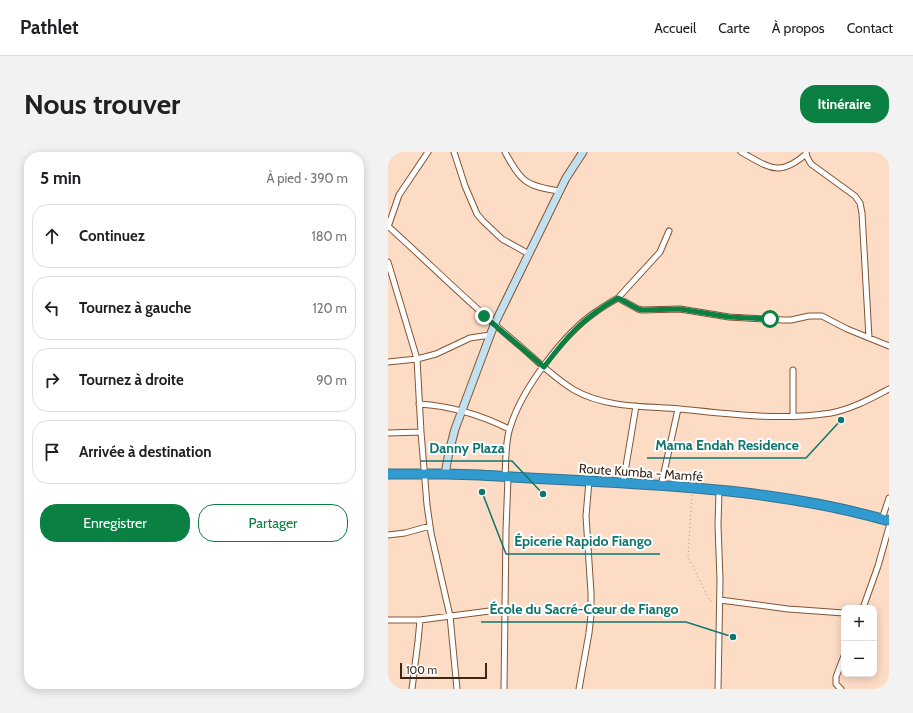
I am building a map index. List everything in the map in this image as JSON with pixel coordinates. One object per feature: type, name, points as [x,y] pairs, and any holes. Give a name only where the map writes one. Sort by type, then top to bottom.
[{"type":"highway","name":"Route Kumba - Mamfé","points":[[388,474],[445,474],[507,477],[661,486],[767,495],[816,504],[886,520]]},
{"type":"main road","points":[[445,474],[449,452],[461,410],[494,325],[559,191],[583,152]]},
{"type":"street","points":[[428,152],[399,195],[388,227],[494,325],[574,390],[591,398],[610,403],[732,414],[793,416],[829,413],[843,410],[860,404],[889,389]]},
{"type":"street","points":[[454,152],[465,186],[477,214],[483,222],[502,239],[529,254]]},
{"type":"street","points":[[505,152],[518,174],[527,183],[535,187],[559,191]]},
{"type":"street","points":[[742,152],[767,166],[775,168],[788,167],[795,164],[806,153],[812,164],[855,196],[860,203],[864,235],[869,338]]},
{"type":"street","points":[[504,689],[509,429],[523,397],[535,377],[570,334],[597,311],[618,298],[660,252],[669,231]]},
{"type":"street","points":[[388,262],[417,359],[424,474],[430,526],[450,616],[457,689]]},
{"type":"street","points":[[618,298],[642,310],[680,309],[729,317],[783,320],[792,320],[809,316],[822,316],[847,329],[889,346]]},
{"type":"street","points":[[388,362],[417,359],[436,354],[470,338],[490,335]]},
{"type":"street","points":[[793,370],[793,416]]},
{"type":"street","points":[[420,404],[437,405],[461,410],[509,429]]},
{"type":"street","points":[[623,484],[636,406]]},
{"type":"street","points":[[661,486],[678,409]]},
{"type":"street","points":[[388,433],[421,432]]},
{"type":"street","points":[[578,689],[589,633],[590,615],[591,593],[586,516],[589,482]]},
{"type":"street","points":[[718,689],[720,600],[718,525],[719,491]]},
{"type":"street","points":[[886,520],[889,498]]},
{"type":"street","points":[[388,535],[404,533],[430,526]]},
{"type":"street","points":[[864,605],[878,566],[889,527]]},
{"type":"street","points":[[720,600],[788,609],[841,613]]},
{"type":"street","points":[[388,620],[420,620],[505,609]]},
{"type":"street","points":[[412,689],[420,620]]},
{"type":"street","points":[[841,664],[836,677],[836,684],[841,689]]},
{"type":"path","points":[[692,489],[688,557],[710,601],[720,600]]},
{"type":"place","name":"Mama Endah Residence","points":[[841,420]]},
{"type":"place","name":"Épicerie Rapido Fiango","points":[[482,492]]},
{"type":"place","name":"Danny Plaza","points":[[543,494]]},
{"type":"place","name":"École du Sacré-Cœur de Fiango","points":[[733,637]]},
{"type":"route","points":[[484,316],[544,367],[570,334],[585,320],[618,298],[642,310],[680,309],[729,317],[770,319]]}]
